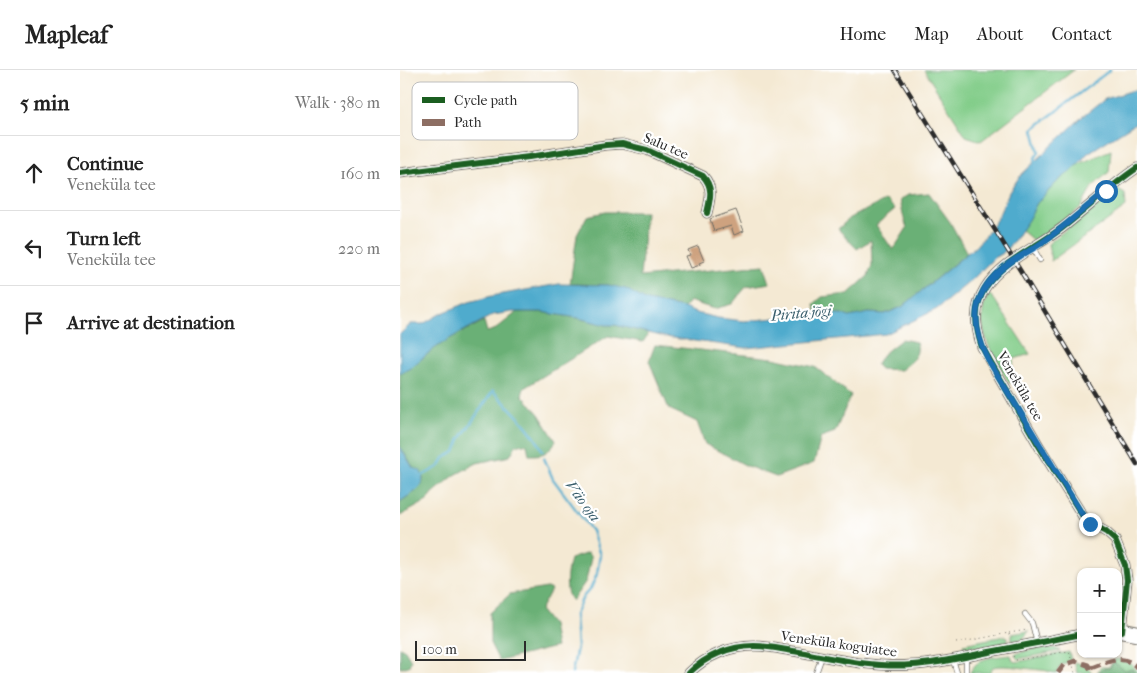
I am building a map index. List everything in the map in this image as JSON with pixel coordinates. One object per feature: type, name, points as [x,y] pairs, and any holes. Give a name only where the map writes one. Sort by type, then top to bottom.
[{"type":"street","name":"Salu tee","points":[[400,173],[529,158],[622,144],[647,150],[703,176],[709,182],[710,188],[707,213]]},
{"type":"street","name":"Veneküla tee","points":[[1126,632],[1127,580],[1125,565],[1115,540],[1106,532],[1090,524],[1082,514],[989,361],[977,332],[976,311],[984,289],[1002,268],[1064,226],[1137,168]]},
{"type":"street","name":"Veneküla kogujatee","points":[[689,673],[708,658],[741,647],[775,648],[889,666],[913,666],[953,660],[1077,635]]},
{"type":"lane","points":[[1033,248],[1040,260]]},
{"type":"lane","points":[[1025,614],[1032,623],[1037,643]]},
{"type":"lane","points":[[816,673],[822,656]]},
{"type":"lane","points":[[966,657],[966,673]]},
{"type":"lane","points":[[953,660],[957,673]]},
{"type":"path","points":[[1009,633],[1034,628]]},
{"type":"green space","points":[[924,70],[1074,70],[981,141],[966,136]]},
{"type":"green space","points":[[1111,150],[1109,172],[1093,186],[1081,207],[1058,226],[1034,241],[1021,230],[1037,203],[1058,181],[1079,164]]},
{"type":"green space","points":[[1116,189],[1125,194],[1126,207],[1051,261],[1048,244]]},
{"type":"green space","points":[[929,193],[950,222],[967,253],[902,307],[884,314],[869,313],[849,317],[842,314],[816,314],[814,304],[822,297],[848,294],[868,276],[872,265],[871,240],[857,249],[838,229],[850,218],[886,200],[895,209],[876,225],[893,250],[907,228],[900,200],[908,195]]},
{"type":"green space","points":[[605,212],[646,212],[640,277],[764,265],[770,283],[746,287],[732,304],[714,309],[689,301],[684,308],[647,301],[609,285],[570,284],[577,235],[587,216]]},
{"type":"green space","points":[[989,294],[1030,354],[1014,359],[1010,384],[997,363],[984,329],[982,317]]},
{"type":"green space","points":[[517,312],[541,312],[649,333],[643,342],[608,336],[524,388],[522,395],[539,414],[556,441],[550,449],[542,454],[529,455],[527,444],[516,445],[510,456],[477,463],[455,475],[433,493],[427,501],[400,516],[400,502],[419,488],[423,481],[423,476],[413,468],[400,446],[400,373],[453,337],[484,321],[487,332],[496,329]]},
{"type":"green space","points":[[902,339],[916,342],[917,351],[914,358],[901,370],[880,369],[876,365],[883,354]]},
{"type":"green space","points":[[655,345],[773,358],[815,367],[851,395],[835,432],[821,437],[814,463],[776,477],[747,466],[705,444],[697,422],[669,409],[649,361]]},
{"type":"green space","points":[[588,553],[591,558],[586,581],[572,601],[567,592],[567,575],[570,559]]},
{"type":"green space","points":[[547,588],[551,590],[540,610],[552,625],[556,647],[499,661],[490,643],[490,613],[510,594]]},
{"type":"green space","points":[[1029,631],[1022,640],[1012,641],[1012,634]]},
{"type":"green space","points":[[1008,637],[1008,641],[989,647],[964,647],[963,644]]},
{"type":"green space","points":[[400,647],[405,650],[411,660],[409,666],[400,668]]},
{"type":"green space","points":[[1037,648],[1055,648],[1060,651],[1018,659],[1016,657],[1015,654]]},
{"type":"green space","points":[[1069,652],[1071,660],[1060,666],[1057,673],[1004,666],[993,667],[989,673],[970,673],[977,663],[988,658],[1011,655],[1013,661],[1016,662]]},
{"type":"green space","points":[[1118,659],[1132,665],[1137,673],[1097,673],[1101,667],[1109,667],[1114,660]]},
{"type":"green space","points":[[1074,662],[1085,665],[1092,673],[1077,673]]},
{"type":"green space","points":[[1113,662],[1125,670],[1132,669],[1135,673],[1098,673],[1103,669],[1110,668]]},
{"type":"water","points":[[1137,89],[1137,122],[1088,153],[1074,169],[1058,181],[1037,203],[1013,242],[1002,254],[995,257],[974,278],[937,309],[886,334],[746,348],[665,337],[615,325],[606,325],[541,312],[512,312],[493,315],[449,339],[409,369],[400,373],[400,334],[411,324],[423,324],[440,314],[469,302],[559,284],[609,285],[626,289],[647,301],[684,308],[718,318],[744,321],[816,314],[842,314],[849,317],[869,313],[885,314],[902,307],[976,246],[998,217],[1009,192],[1020,176],[1082,117],[1105,99]]},
{"type":"water","points":[[400,446],[413,468],[420,470],[423,481],[418,489],[400,502]]},
{"type":"building","points":[[736,210],[744,231],[734,235],[731,226],[714,231],[710,219]]},
{"type":"building","points":[[698,246],[704,261],[699,263],[700,265],[691,268],[686,256],[690,255],[688,250]]},
{"type":"waterway","points":[[1036,163],[1035,158],[1039,152],[1033,129],[1110,70]]},
{"type":"waterway","name":"Väo oja","points":[[422,476],[440,466],[444,458],[455,452],[460,439],[493,391],[527,427],[543,451]]},
{"type":"waterway","name":"Väo oja","points":[[544,458],[553,479],[592,531],[600,555],[597,574],[575,615],[577,647],[572,673]]},
{"type":"railway","points":[[895,70],[1020,270],[1137,464]]},
{"type":"marked path","points":[[1091,668],[1114,660],[1125,660],[1137,667]]},
{"type":"marked path","points":[[1058,673],[1064,665],[1075,661],[1088,665],[1093,673]]},
{"type":"cycle path","points":[[400,173],[622,144],[647,150],[703,176],[710,189],[707,213]]},
{"type":"cycle path","points":[[1122,631],[1127,580],[1125,565],[1115,540],[1106,532],[1086,521],[1039,446],[982,347],[976,317],[981,295],[992,278],[1010,262],[1062,228],[1137,168]]},
{"type":"cycle path","points":[[689,673],[719,653],[745,646],[765,647],[856,662],[898,666],[939,662],[1077,635]]},
{"type":"route","points":[[1090,524],[1086,521],[1039,446],[989,361],[982,347],[975,321],[978,300],[992,278],[1002,268],[1064,226],[1106,191]]},
{"type":"water label","name":"Pirita jõgi","points":[[801,313]]}]
